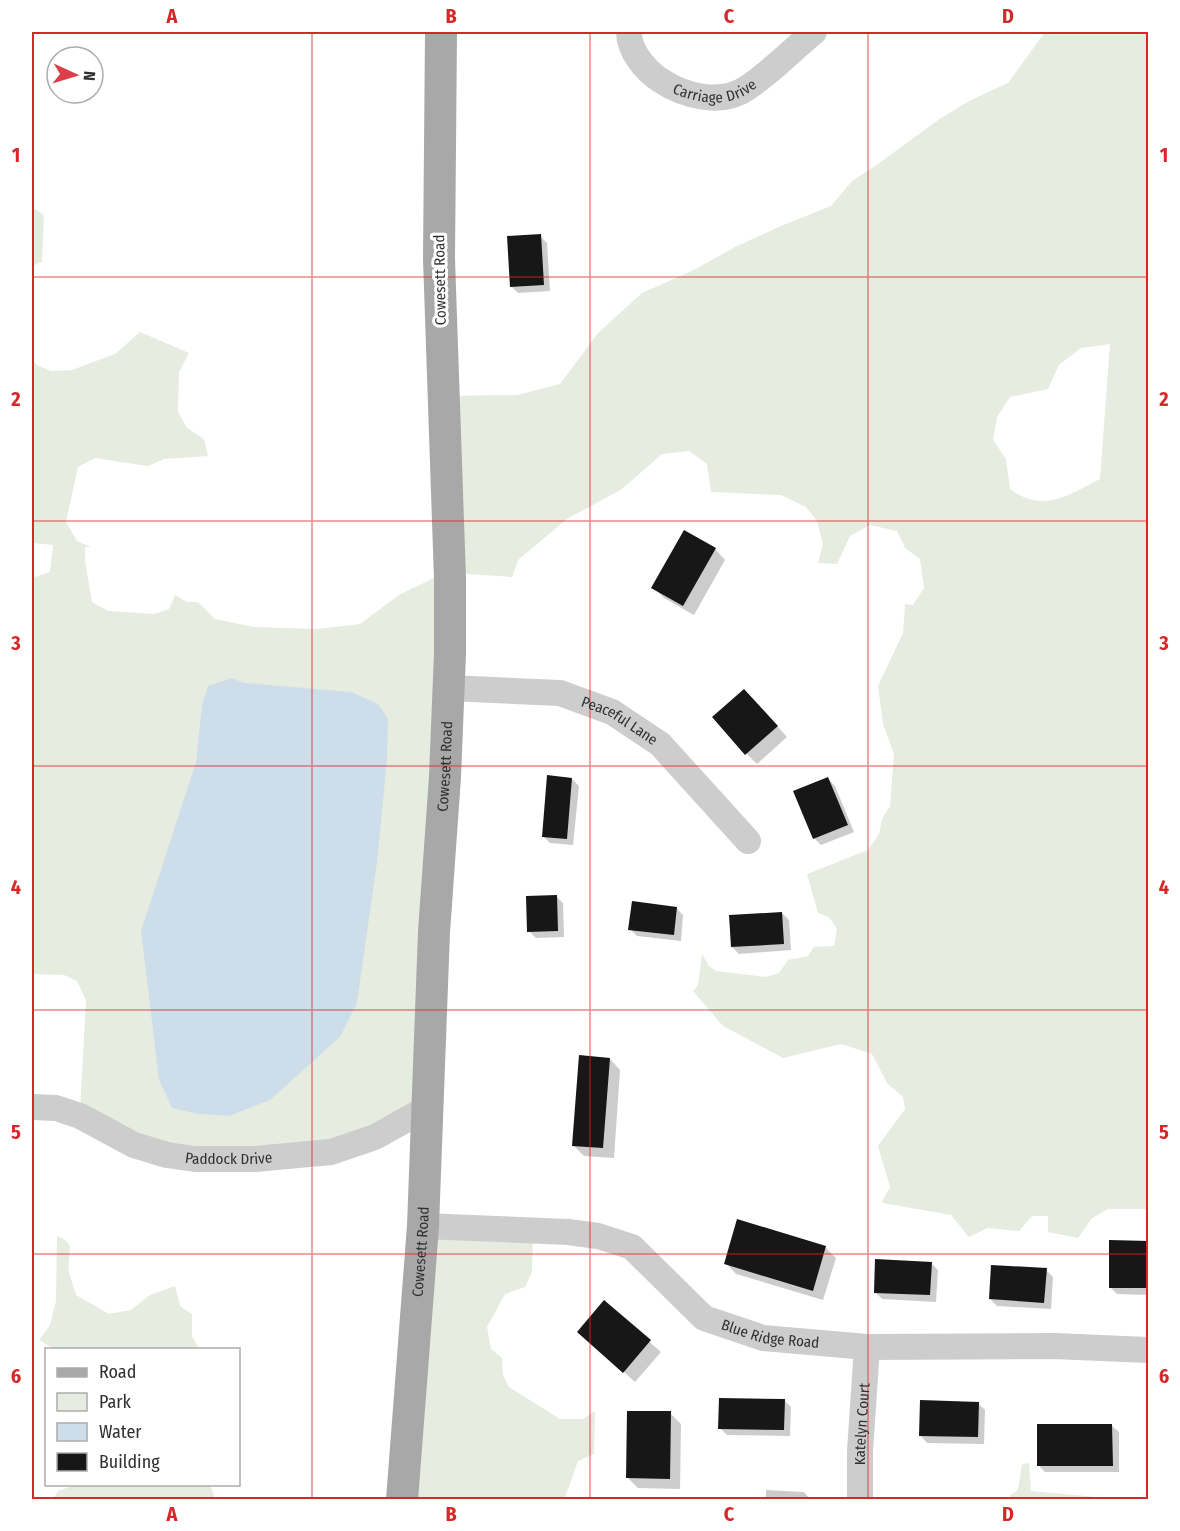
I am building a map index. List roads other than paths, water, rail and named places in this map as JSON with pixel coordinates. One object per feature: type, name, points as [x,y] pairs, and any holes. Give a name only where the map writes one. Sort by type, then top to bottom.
[{"type":"main road","name":"Cowesett Road","points":[[402,1500],[423,1226],[434,932],[449,688],[450,579],[439,259],[441,32]]},
{"type":"street","name":"Carriage Drive","points":[[629,32],[633,49],[653,75],[683,93],[707,98],[721,97],[746,89],[814,32]]},
{"type":"street","name":"Peaceful Lane","points":[[449,688],[560,693],[612,711],[660,744],[748,841]]},
{"type":"street","name":"Paddock Drive","points":[[32,1107],[56,1108],[80,1116],[134,1145],[167,1155],[195,1159],[235,1159],[331,1152],[375,1137],[426,1108]]},
{"type":"street","name":"Blue Ridge Road","points":[[423,1226],[532,1230],[598,1236],[632,1247],[704,1318],[763,1338],[867,1347],[1054,1346],[1149,1350]]},
{"type":"street","name":"Katelyn Court","points":[[860,1500],[860,1451],[867,1347]]},
{"type":"water","points":[[232,678],[245,683],[351,692],[378,704],[388,719],[387,760],[377,862],[357,1003],[340,1037],[270,1100],[229,1116],[198,1114],[172,1108],[159,1080],[141,931],[196,762],[202,705],[208,686]]}]
